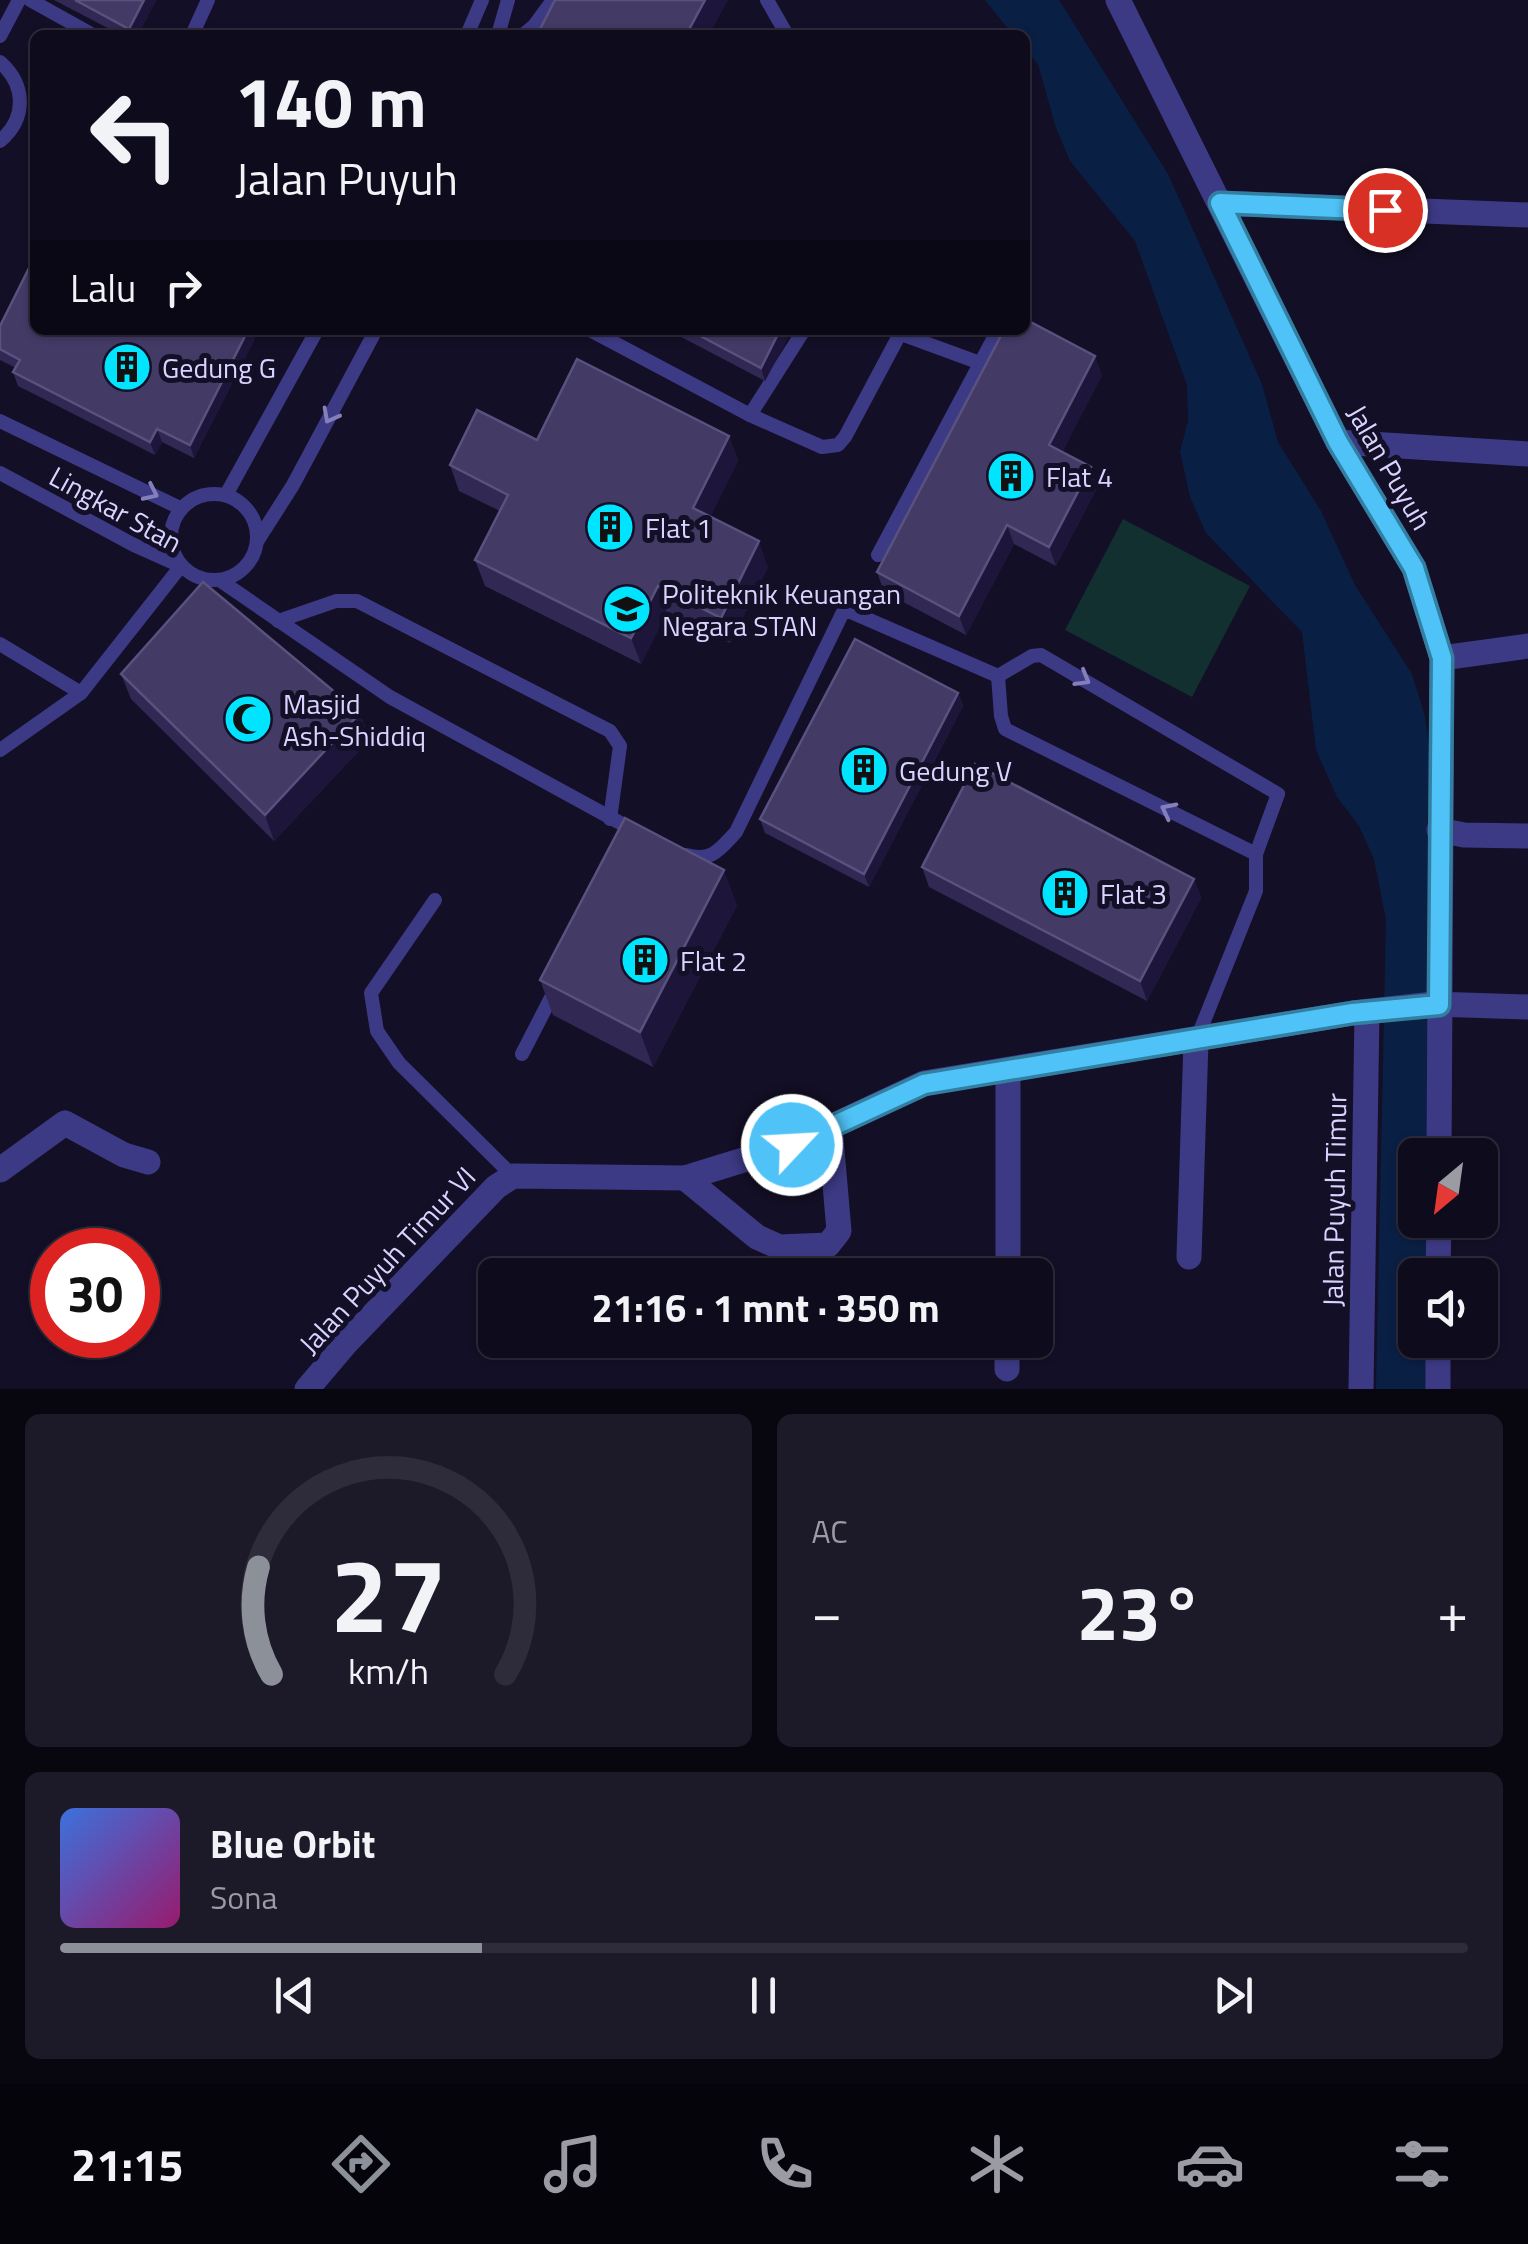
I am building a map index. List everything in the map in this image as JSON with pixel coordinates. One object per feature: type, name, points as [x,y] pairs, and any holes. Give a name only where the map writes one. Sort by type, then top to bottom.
[{"type":"street","name":"Jalan Puyuh","points":[[1118,0],[1338,442],[1414,568],[1442,658],[1436,1004],[1439,1138]]},
{"type":"street","points":[[1220,203],[1528,215]]},
{"type":"street","points":[[1338,442],[1528,454]]},
{"type":"street","points":[[1442,658],[1528,646]]},
{"type":"street","points":[[1439,830],[1528,836]]},
{"type":"street","points":[[513,1176],[684,1178],[792,1145],[924,1084],[1372,1012],[1436,1004],[1528,1008]]},
{"type":"street","name":"Jalan Puyuh Timur","points":[[1361,1389],[1372,1012]]},
{"type":"street","points":[[1189,1257],[1196,1042]]},
{"type":"street","points":[[1008,1071],[1008,1258]]},
{"type":"street","points":[[0,1170],[65,1123],[124,1156],[148,1162]]},
{"type":"street","points":[[684,1178],[757,1238],[779,1247],[828,1245],[838,1232],[830,1127]]},
{"type":"street","name":"Jalan Puyuh Timur VI","points":[[307,1389],[496,1187],[513,1176]]},
{"type":"street","points":[[1007,1358],[1007,1370]]},
{"type":"street","points":[[1438,1358],[1438,1389]]},
{"type":"lane","points":[[0,36],[20,0]]},
{"type":"lane","points":[[30,0],[84,30]]},
{"type":"lane","points":[[194,30],[208,0]]},
{"type":"lane","points":[[469,30],[482,0]]},
{"type":"lane","points":[[499,30],[508,0]]},
{"type":"lane","points":[[527,30],[553,0]]},
{"type":"lane","points":[[767,0],[784,30]]},
{"type":"lane","points":[[0,62],[12,74],[21,102],[13,129],[0,141]]},
{"type":"lane","points":[[226,495],[314,335]]},
{"type":"lane","points":[[220,581],[239,574],[252,559],[258,540],[293,485],[373,335]]},
{"type":"lane","points":[[599,335],[750,415],[822,448],[845,438],[900,335]]},
{"type":"lane","points":[[750,415],[801,335]]},
{"type":"lane","points":[[910,335],[980,363]]},
{"type":"lane","points":[[878,555],[995,335]]},
{"type":"lane","name":"Lingkar Stan","points":[[0,420],[180,508]]},
{"type":"lane","name":"Lingkar Stan","points":[[0,473],[180,566],[81,693],[0,750]]},
{"type":"lane","points":[[258,540],[255,521],[243,505],[226,495],[193,498],[180,508],[170,527],[170,548],[180,566],[199,578],[220,581],[390,697],[642,835],[628,849]]},
{"type":"lane","points":[[278,621],[336,601],[357,601],[610,730],[620,746],[610,818]]},
{"type":"lane","points":[[673,850],[699,858],[713,856],[736,832],[843,612],[851,612],[998,676]]},
{"type":"lane","points":[[0,644],[81,693]]},
{"type":"lane","points":[[998,676],[1032,656],[1042,655],[1276,791],[1279,799],[1256,854],[1256,891],[1196,1042]]},
{"type":"lane","points":[[998,676],[1000,716],[1005,729],[1256,854]]},
{"type":"lane","points":[[435,900],[371,993],[377,1030],[399,1063],[513,1176]]},
{"type":"lane","points":[[522,1054],[566,968]]},
{"type":"green space","points":[[1123,519],[1250,586],[1192,697],[1065,630]]},
{"type":"water","points":[[985,0],[1059,0],[1168,174],[1262,384],[1278,442],[1321,511],[1355,585],[1412,674],[1425,716],[1433,773],[1429,1138],[1398,1138],[1398,1238],[1428,1238],[1427,1258],[1398,1258],[1398,1358],[1427,1358],[1426,1389],[1376,1389],[1386,920],[1374,859],[1359,826],[1337,797],[1316,750],[1302,632],[1206,533],[1190,497],[1180,452],[1188,421],[1187,385],[1135,241],[1070,161],[1038,64],[1030,55],[1030,30],[1009,30]]},
{"type":"building","points":[[75,0],[144,0],[129,29]]},
{"type":"building","points":[[555,0],[705,0],[689,30],[540,30]]},
{"type":"building","name":"Gedung G","points":[[30,266],[30,335],[245,335],[190,445],[157,429],[150,442],[13,372],[20,360],[0,349],[0,326]]},
{"type":"building","name":"Flat 4","points":[[1030,322],[1095,356],[1049,445],[1091,467],[1049,547],[1007,525],[959,616],[877,572],[1001,335],[1030,335]]},
{"type":"building","points":[[698,335],[778,335],[761,368]]},
{"type":"building","name":"Flat 1","points":[[577,359],[729,436],[693,508],[759,541],[721,618],[658,586],[631,638],[475,560],[508,495],[450,465],[477,410],[537,440]]},
{"type":"building","name":"Masjid Ash-Shiddiq","points":[[203,582],[360,713],[265,815],[121,674]]},
{"type":"building","name":"Gedung V","points":[[855,639],[958,693],[864,874],[760,819]]},
{"type":"building","name":"Flat 3","points":[[975,764],[1194,879],[1140,981],[922,867]]},
{"type":"building","name":"Flat 2","points":[[625,818],[724,870],[640,1032],[540,980]]},
{"type":"place","name":"Gedung G","points":[[127,367]]},
{"type":"place","name":"Flat 4","points":[[1011,476]]},
{"type":"place","name":"Flat 1","points":[[610,527]]},
{"type":"place","name":"Politeknik Keuangan Negara STAN","points":[[627,609]]},
{"type":"place","name":"Masjid Ash-Shiddiq","points":[[248,719]]},
{"type":"place","name":"Gedung V","points":[[864,770]]},
{"type":"place","name":"Flat 3","points":[[1065,893]]},
{"type":"place","name":"Flat 2","points":[[645,960]]},
{"type":"route","points":[[792,1145],[924,1084],[1353,1013],[1439,1005],[1442,658],[1414,568],[1338,442],[1220,203],[1385,210]]}]
